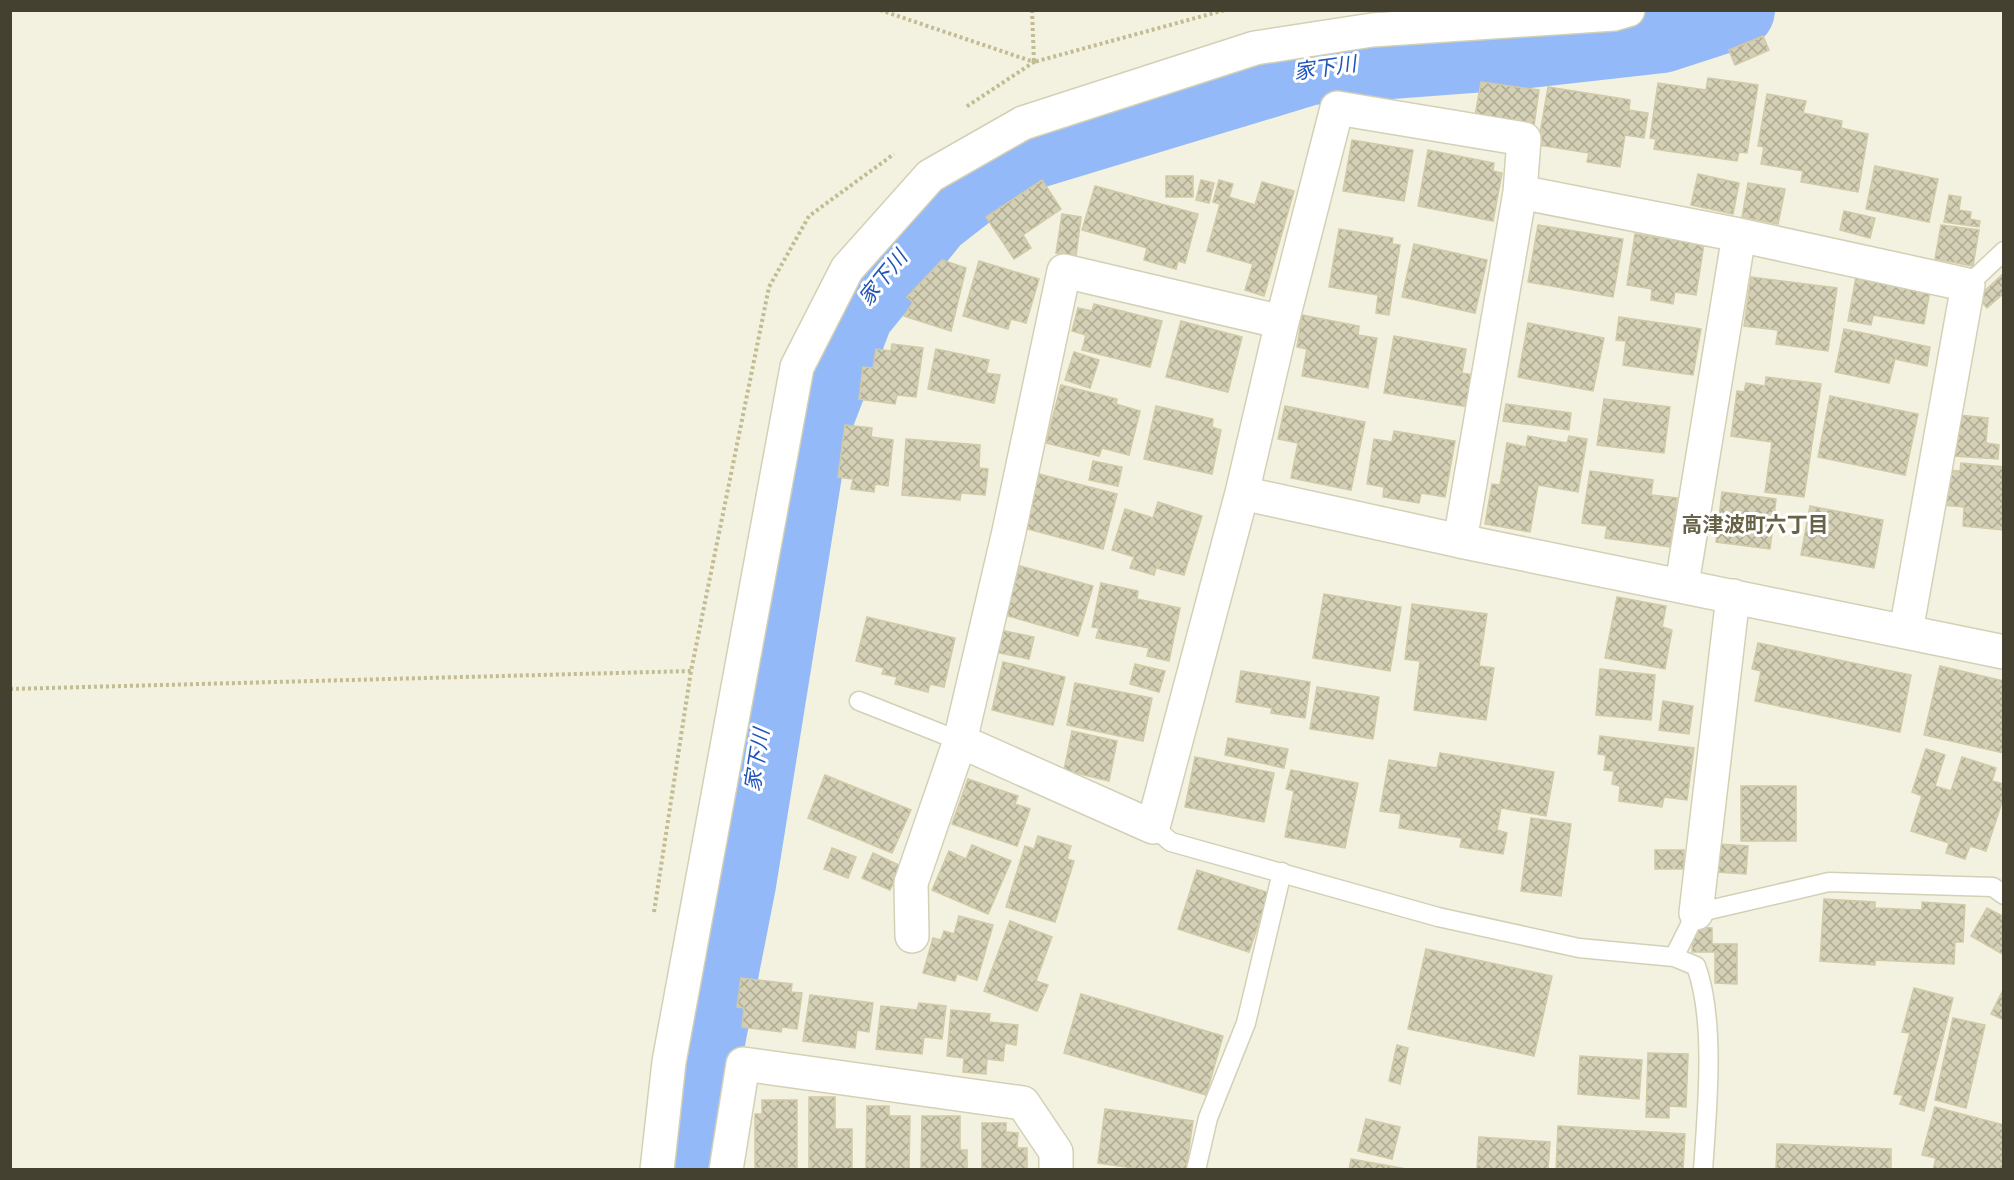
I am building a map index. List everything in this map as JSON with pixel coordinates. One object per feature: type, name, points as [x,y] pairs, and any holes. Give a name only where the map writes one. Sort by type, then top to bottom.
[{"type":"street","points":[[657,1170],[669,1062],[797,368],[847,269],[930,176],[1023,123],[1255,48],[1372,30],[1628,10]]},
{"type":"street","points":[[960,741],[1153,827],[1242,493],[1282,322],[1338,108],[1524,139],[1521,192],[1460,541]]},
{"type":"street","points":[[1521,192],[1739,235],[1968,285],[1906,631]]},
{"type":"street","points":[[1682,584],[1739,235]]},
{"type":"street","points":[[912,936],[911,883],[960,741],[1008,536],[1064,271],[1282,322]]},
{"type":"street","points":[[1242,493],[1460,541],[1682,584],[2004,652]]},
{"type":"street","points":[[1696,913],[1733,596]]},
{"type":"street","points":[[726,1170],[743,1064],[1023,1102],[1056,1152],[1056,1170]]},
{"type":"lane","points":[[1968,285],[2004,251]]},
{"type":"lane","points":[[859,701],[960,741]]},
{"type":"lane","points":[[1153,827],[1171,842],[1438,917],[1579,948],[1674,957],[1696,966],[1705,989],[1708,1095],[1703,1170]]},
{"type":"lane","points":[[1196,1170],[1208,1118],[1246,1023],[1282,872]]},
{"type":"lane","points":[[1674,957],[1696,913],[1829,882],[1993,887],[2004,895]]},
{"type":"path","points":[[1032,10],[1034,62],[1225,10]]},
{"type":"path","points":[[10,688],[691,671]]},
{"type":"building","points":[[1763,36],[1769,50],[1735,65],[1729,50]]},
{"type":"building","points":[[1708,78],[1758,85],[1747,153],[1739,152],[1737,161],[1654,149],[1656,139],[1650,138],[1658,83],[1706,90]]},
{"type":"building","points":[[1481,82],[1539,90],[1534,126],[1475,116]]},
{"type":"building","points":[[1548,87],[1630,100],[1629,110],[1648,113],[1644,138],[1625,135],[1620,167],[1587,162],[1589,153],[1538,145]]},
{"type":"building","points":[[1767,94],[1806,101],[1803,113],[1842,121],[1841,128],[1868,134],[1858,192],[1801,182],[1803,171],[1761,164],[1764,147],[1758,146]]},
{"type":"building","points":[[1352,140],[1413,150],[1404,201],[1343,191]]},
{"type":"building","points":[[1428,150],[1494,163],[1493,171],[1502,173],[1493,221],[1418,206]]},
{"type":"building","points":[[1875,166],[1938,179],[1929,222],[1866,209]]},
{"type":"building","points":[[1698,174],[1739,183],[1733,214],[1691,205]]},
{"type":"building","points":[[1166,176],[1193,176],[1193,197],[1166,197]]},
{"type":"building","points":[[1042,180],[1061,209],[1023,235],[1031,248],[1014,259],[986,217]]},
{"type":"building","points":[[1201,180],[1214,183],[1209,203],[1196,200]]},
{"type":"building","points":[[1219,180],[1233,184],[1229,197],[1255,205],[1262,182],[1294,191],[1264,296],[1245,290],[1253,264],[1207,251],[1220,204],[1213,202]]},
{"type":"building","points":[[1748,183],[1785,189],[1778,224],[1742,217]]},
{"type":"building","points":[[1095,186],[1198,214],[1185,263],[1178,261],[1176,269],[1144,260],[1147,248],[1082,230]]},
{"type":"building","points":[[1949,195],[1961,197],[1959,210],[1971,212],[1970,219],[1980,221],[1979,227],[1944,222]]},
{"type":"building","points":[[1844,211],[1875,218],[1870,238],[1840,230]]},
{"type":"building","points":[[1062,214],[1081,217],[1076,256],[1056,253]]},
{"type":"building","points":[[1538,225],[1623,239],[1613,297],[1528,282]]},
{"type":"building","points":[[1941,225],[1979,230],[1973,266],[1935,259]]},
{"type":"building","points":[[1339,229],[1393,238],[1392,244],[1400,245],[1389,315],[1376,313],[1378,295],[1329,287]]},
{"type":"building","points":[[1635,234],[1704,244],[1696,295],[1675,292],[1673,304],[1651,300],[1652,289],[1627,285]]},
{"type":"building","points":[[1414,244],[1487,260],[1475,313],[1402,297]]},
{"type":"building","points":[[942,260],[966,268],[951,331],[904,316],[913,302],[907,297]]},
{"type":"building","points":[[979,261],[1039,279],[1026,323],[1011,319],[1008,329],[963,316]]},
{"type":"building","points":[[2004,273],[2004,293],[1987,308],[1978,297]]},
{"type":"building","points":[[1751,277],[1837,288],[1828,351],[1776,344],[1778,330],[1744,326]]},
{"type":"building","points":[[1856,277],[1930,290],[1924,324],[1873,315],[1871,325],[1848,321]]},
{"type":"building","points":[[1094,304],[1162,321],[1150,367],[1082,350],[1086,335],[1072,331],[1078,308],[1092,311]]},
{"type":"building","points":[[1302,315],[1359,326],[1358,335],[1377,338],[1368,388],[1302,376],[1307,349],[1297,347]]},
{"type":"building","points":[[1619,317],[1701,329],[1693,375],[1623,365],[1626,341],[1616,340]]},
{"type":"building","points":[[1181,321],[1242,337],[1228,392],[1166,377]]},
{"type":"building","points":[[1528,323],[1604,338],[1593,391],[1518,377]]},
{"type":"building","points":[[1844,329],[1930,347],[1927,366],[1895,359],[1889,383],[1835,372]]},
{"type":"building","points":[[1394,336],[1466,349],[1462,373],[1474,375],[1468,407],[1384,393]]},
{"type":"building","points":[[892,344],[923,348],[916,397],[897,395],[895,404],[859,399],[863,367],[873,368],[876,349],[891,351]]},
{"type":"building","points":[[936,349],[989,360],[986,373],[1000,375],[994,403],[928,389]]},
{"type":"building","points":[[1074,352],[1099,360],[1090,388],[1065,380]]},
{"type":"building","points":[[1766,377],[1821,384],[1804,497],[1765,492],[1772,442],[1731,436],[1737,391],[1744,392],[1746,383],[1765,386]]},
{"type":"building","points":[[1061,385],[1117,399],[1116,404],[1140,411],[1129,455],[1102,448],[1099,456],[1046,443]]},
{"type":"building","points":[[1830,396],[1918,414],[1905,475],[1818,457]]},
{"type":"building","points":[[1604,399],[1670,407],[1664,453],[1597,445]]},
{"type":"building","points":[[1506,404],[1571,413],[1569,430],[1503,421]]},
{"type":"building","points":[[1156,406],[1213,419],[1212,427],[1221,430],[1212,474],[1144,459]]},
{"type":"building","points":[[1285,406],[1365,422],[1351,490],[1291,478],[1298,443],[1278,439]]},
{"type":"building","points":[[1958,415],[1988,418],[1986,443],[1999,445],[1998,459],[1954,456]]},
{"type":"building","points":[[845,425],[872,428],[871,437],[893,440],[888,486],[875,484],[874,492],[851,489],[853,479],[838,477]]},
{"type":"building","points":[[1394,431],[1455,441],[1445,497],[1421,493],[1419,503],[1383,497],[1384,487],[1367,484],[1374,439],[1392,442]]},
{"type":"building","points":[[1528,436],[1567,443],[1569,436],[1587,439],[1578,492],[1538,485],[1530,532],[1485,524],[1492,484],[1500,485],[1507,443],[1526,447]]},
{"type":"building","points":[[906,439],[980,445],[979,468],[988,469],[985,495],[961,493],[960,500],[902,495]]},
{"type":"building","points":[[1093,461],[1122,467],[1118,486],[1089,480]]},
{"type":"building","points":[[1961,463],[2004,467],[2004,530],[1963,526],[1964,507],[1944,505],[1948,470],[1960,471]]},
{"type":"building","points":[[1590,471],[1653,480],[1651,495],[1677,498],[1670,547],[1605,538],[1607,526],[1582,523]]},
{"type":"building","points":[[1039,474],[1117,494],[1103,549],[1024,528]]},
{"type":"building","points":[[1722,492],[1776,499],[1770,549],[1716,542]]},
{"type":"building","points":[[1158,502],[1202,516],[1184,575],[1156,568],[1154,575],[1130,568],[1134,557],[1112,550],[1125,509],[1153,518]]},
{"type":"building","points":[[1810,506],[1883,520],[1874,568],[1801,555]]},
{"type":"building","points":[[1020,566],[1093,586],[1078,636],[1005,615]]},
{"type":"building","points":[[1101,583],[1138,591],[1137,599],[1180,608],[1169,661],[1147,656],[1149,648],[1096,638],[1099,628],[1092,627]]},
{"type":"building","points":[[1324,594],[1401,607],[1390,671],[1313,658]]},
{"type":"building","points":[[1617,597],[1666,606],[1662,627],[1672,630],[1665,669],[1605,658]]},
{"type":"building","points":[[1412,604],[1487,614],[1479,666],[1494,668],[1486,720],[1414,710],[1420,661],[1405,659]]},
{"type":"building","points":[[867,617],[955,638],[944,687],[930,684],[928,692],[895,684],[897,677],[882,674],[884,668],[856,661]]},
{"type":"building","points":[[1000,630],[1034,637],[1029,659],[995,652]]},
{"type":"building","points":[[1758,643],[1911,675],[1900,732],[1755,701],[1761,671],[1752,669]]},
{"type":"building","points":[[1003,662],[1065,677],[1053,725],[992,710]]},
{"type":"building","points":[[1135,664],[1165,671],[1159,692],[1130,684]]},
{"type":"building","points":[[1940,666],[2004,681],[2004,753],[1924,735]]},
{"type":"building","points":[[1600,669],[1655,675],[1651,720],[1596,715]]},
{"type":"building","points":[[1241,671],[1310,682],[1305,718],[1271,713],[1272,708],[1236,702]]},
{"type":"building","points":[[1075,683],[1152,698],[1143,741],[1067,725]]},
{"type":"building","points":[[1317,687],[1379,697],[1373,739],[1310,729]]},
{"type":"building","points":[[1663,701],[1693,706],[1689,734],[1659,730]]},
{"type":"building","points":[[1072,731],[1117,741],[1109,781],[1064,770]]},
{"type":"building","points":[[1600,736],[1694,748],[1687,800],[1664,797],[1662,807],[1619,801],[1620,786],[1612,784],[1614,771],[1604,770],[1606,755],[1598,754]]},
{"type":"building","points":[[1228,738],[1288,749],[1284,768],[1225,755]]},
{"type":"building","points":[[1926,749],[1945,755],[1935,786],[1951,791],[1962,757],[1996,768],[1992,781],[2004,784],[2004,796],[1986,851],[1970,846],[1965,859],[1946,853],[1949,843],[1911,831],[1922,796],[1912,792]]},
{"type":"building","points":[[1440,753],[1554,772],[1546,816],[1501,808],[1497,830],[1507,833],[1503,854],[1460,847],[1462,838],[1399,828],[1401,814],[1380,811],[1389,760],[1437,768]]},
{"type":"building","points":[[1195,757],[1274,773],[1264,822],[1185,807]]},
{"type":"building","points":[[1291,770],[1358,783],[1345,848],[1285,837],[1294,791],[1286,789]]},
{"type":"building","points":[[825,775],[911,810],[892,853],[808,818]]},
{"type":"building","points":[[968,779],[1018,796],[1015,804],[1030,809],[1017,846],[952,824]]},
{"type":"building","points":[[1741,786],[1796,786],[1796,841],[1741,841]]},
{"type":"building","points":[[1531,818],[1571,824],[1561,896],[1521,891]]},
{"type":"building","points":[[1038,836],[1071,846],[1067,859],[1074,861],[1055,922],[1006,907],[1025,846],[1034,849]]},
{"type":"building","points":[[1718,844],[1748,846],[1746,874],[1717,872]]},
{"type":"building","points":[[972,845],[1011,861],[988,914],[932,890],[949,851],[966,859]]},
{"type":"building","points":[[832,848],[856,857],[848,878],[824,869]]},
{"type":"building","points":[[1655,850],[1684,850],[1684,869],[1655,869]]},
{"type":"building","points":[[873,853],[901,866],[890,890],[862,878]]},
{"type":"building","points":[[1197,870],[1269,893],[1249,952],[1178,929]]},
{"type":"building","points":[[1824,899],[1875,902],[1875,908],[1922,910],[1922,902],[1965,905],[1963,942],[1955,942],[1954,964],[1875,960],[1875,965],[1820,961]]},
{"type":"building","points":[[1987,908],[2004,917],[2004,955],[1971,936]]},
{"type":"building","points":[[959,916],[993,925],[977,980],[957,974],[955,981],[923,973],[933,938],[941,940],[944,931],[954,934]]},
{"type":"building","points":[[1010,921],[1052,937],[1036,981],[1048,985],[1037,1011],[984,991]]},
{"type":"building","points":[[1693,927],[1712,928],[1712,944],[1737,944],[1737,984],[1715,983],[1715,952],[1692,952]]},
{"type":"building","points":[[1426,949],[1552,976],[1534,1056],[1408,1029]]},
{"type":"building","points":[[741,978],[792,984],[791,992],[802,993],[797,1029],[782,1027],[781,1032],[742,1027],[744,1008],[737,1007]]},
{"type":"building","points":[[1914,988],[1953,998],[1924,1111],[1900,1104],[1903,1095],[1894,1094],[1910,1033],[1902,1032]]},
{"type":"building","points":[[2004,988],[2004,1020],[1991,1014]]},
{"type":"building","points":[[1081,994],[1223,1036],[1206,1095],[1064,1053]]},
{"type":"building","points":[[810,995],[873,1003],[869,1032],[857,1030],[855,1048],[803,1041]]},
{"type":"building","points":[[919,1003],[946,1006],[942,1039],[924,1037],[922,1054],[876,1049],[881,1006],[917,1010]]},
{"type":"building","points":[[951,1010],[990,1014],[989,1022],[1018,1025],[1016,1045],[1005,1043],[1003,1061],[987,1059],[986,1074],[963,1072],[964,1058],[947,1056]]},
{"type":"building","points":[[1953,1018],[1985,1025],[1966,1108],[1935,1100]]},
{"type":"building","points":[[1397,1045],[1408,1048],[1400,1084],[1389,1081]]},
{"type":"building","points":[[1648,1053],[1688,1054],[1686,1107],[1669,1106],[1669,1118],[1646,1117]]},
{"type":"building","points":[[1580,1056],[1642,1060],[1639,1099],[1578,1094]]},
{"type":"building","points":[[809,1097],[835,1097],[835,1129],[852,1129],[852,1170],[809,1170]]},
{"type":"building","points":[[762,1100],[797,1100],[797,1168],[755,1168],[755,1114],[762,1114]]},
{"type":"building","points":[[867,1106],[889,1106],[889,1116],[910,1116],[909,1170],[866,1170]]},
{"type":"building","points":[[1935,1107],[2004,1125],[2004,1170],[1933,1170],[1936,1158],[1922,1155]]},
{"type":"building","points":[[1105,1109],[1193,1121],[1186,1170],[1147,1170],[1098,1163]]},
{"type":"building","points":[[922,1116],[960,1116],[960,1150],[967,1150],[967,1170],[921,1170]]},
{"type":"building","points":[[1366,1119],[1400,1127],[1392,1159],[1358,1151]]},
{"type":"building","points":[[982,1123],[1006,1123],[1006,1132],[1018,1133],[1017,1148],[1027,1148],[1027,1170],[982,1170]]},
{"type":"building","points":[[1558,1126],[1685,1134],[1683,1170],[1556,1170]]},
{"type":"building","points":[[1479,1137],[1550,1142],[1548,1170],[1477,1170]]},
{"type":"building","points":[[1777,1144],[1891,1149],[1891,1170],[1776,1170]]},
{"type":"building","points":[[1351,1159],[1412,1170],[1349,1170]]},
{"type":"waterway","name":"家下川","points":[[683,1170],[685,1148],[737,884],[810,430],[855,313],[933,217],[1010,157],[1310,66],[1510,51],[1662,34],[1736,10]]},
{"type":"district","name":"高津波町六丁目","points":[[1755,525]]}]
